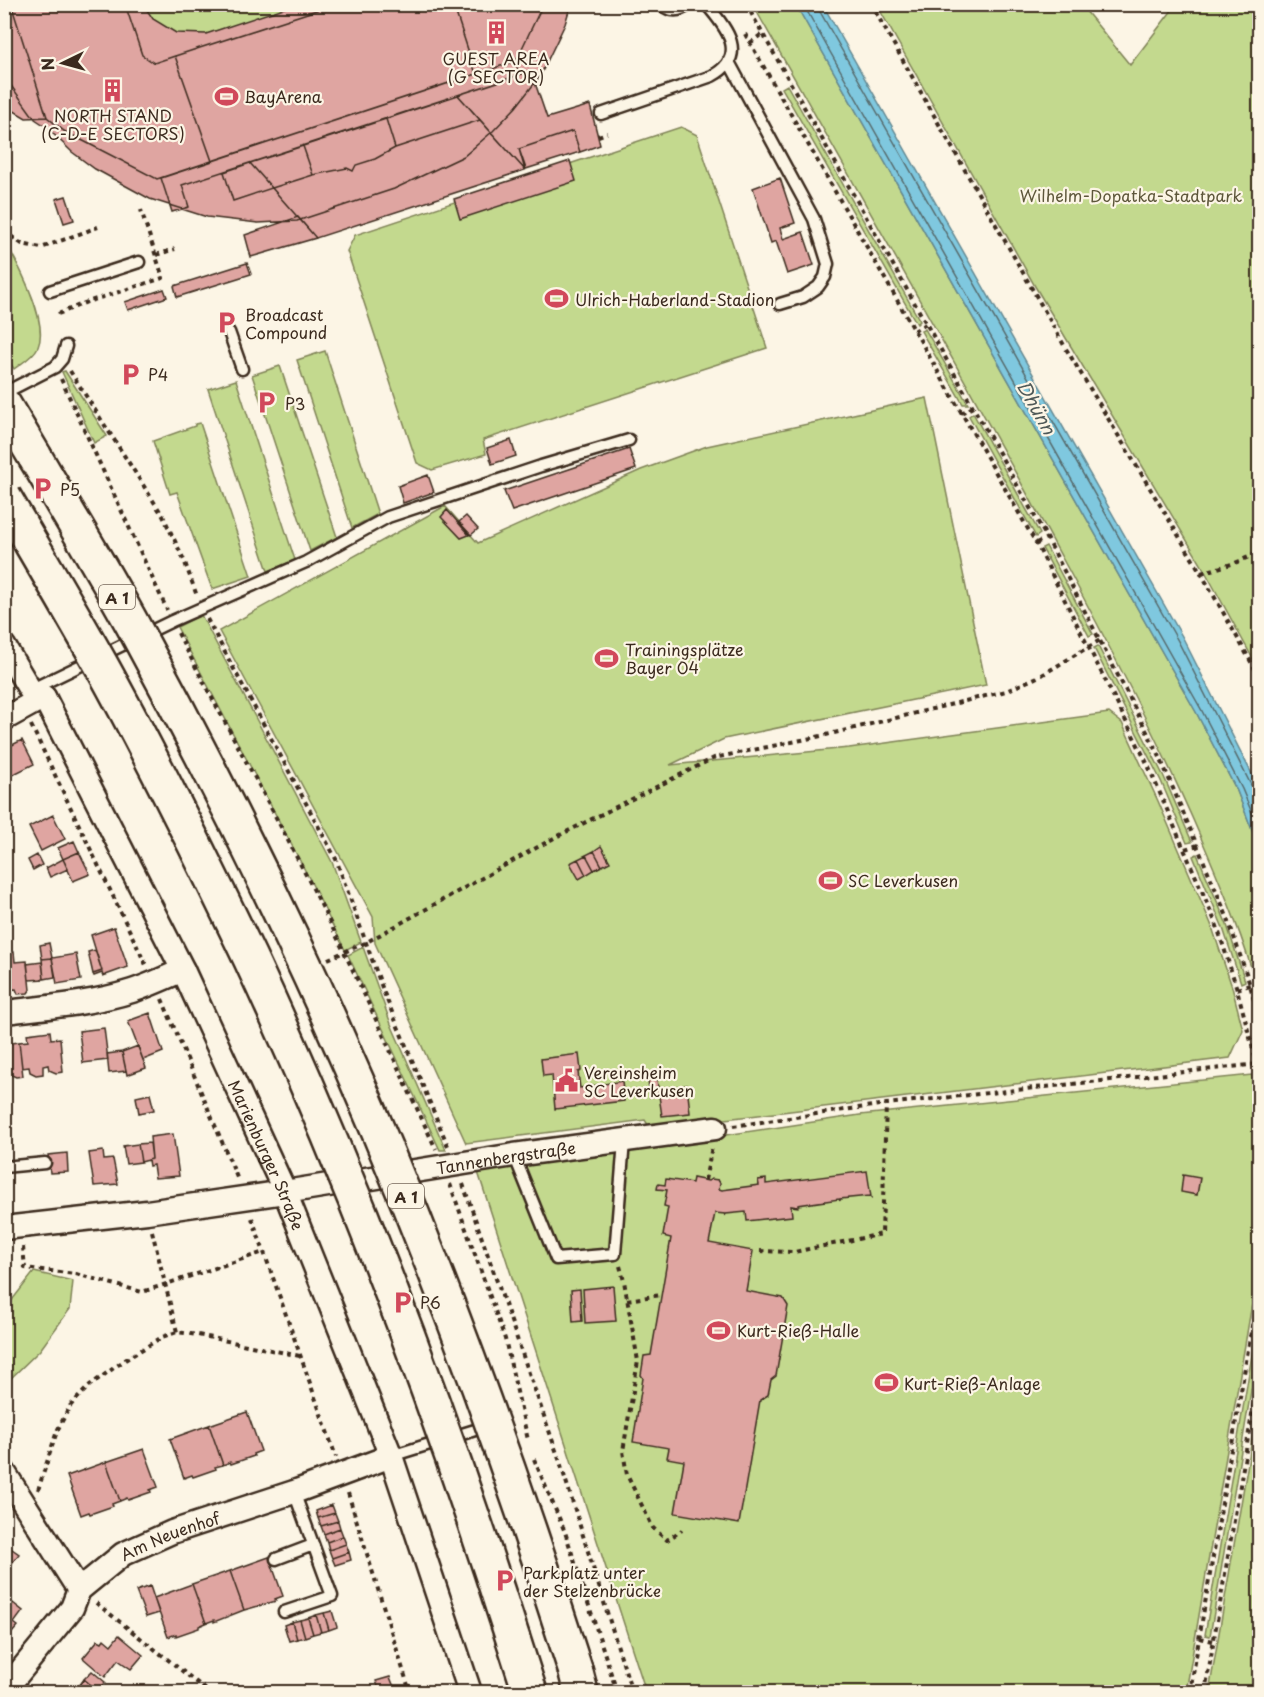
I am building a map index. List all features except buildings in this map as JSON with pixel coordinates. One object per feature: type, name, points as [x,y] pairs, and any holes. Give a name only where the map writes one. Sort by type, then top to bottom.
[{"type":"highway","name":"A 1","points":[[4,405],[146,649],[244,840],[340,1042],[423,1237],[467,1352],[541,1563],[581,1692]]},
{"type":"highway","points":[[4,497],[99,662],[152,760],[250,959],[296,1060],[340,1162],[418,1358],[480,1534],[530,1692]]},
{"type":"street","name":"Marienburger Straße","points":[[4,646],[37,694],[183,970],[285,1192],[391,1456],[470,1692]]},
{"type":"street","points":[[4,718],[37,694]]},
{"type":"street","points":[[4,1012],[101,999],[134,990],[183,970]]},
{"type":"street","name":"Tannenbergstraße","points":[[13,1227],[147,1212],[514,1155],[715,1128]]},
{"type":"street","name":"Am Neuenhof","points":[[4,1691],[72,1608],[79,1590],[123,1554],[172,1532],[294,1492],[391,1456]]},
{"type":"street","points":[[4,1472],[79,1590]]},
{"type":"lane","points":[[660,4],[669,10],[682,9],[690,4]]},
{"type":"lane","points":[[601,114],[712,76],[722,70],[729,62],[733,51],[732,45],[717,16],[706,4]]},
{"type":"lane","points":[[729,62],[814,219],[828,264],[825,278],[818,287],[803,297],[780,304]]},
{"type":"lane","points":[[50,291],[139,262]]},
{"type":"lane","points":[[229,332],[242,369]]},
{"type":"lane","points":[[4,393],[58,363],[66,346]]},
{"type":"lane","points":[[37,694],[172,621],[306,562],[388,517],[541,466],[629,440]]},
{"type":"lane","points":[[514,1155],[556,1259],[615,1254],[624,1142]]},
{"type":"lane","points":[[4,1167],[45,1163]]},
{"type":"lane","points":[[391,1456],[490,1426]]},
{"type":"lane","points":[[284,1612],[332,1596],[294,1492]]},
{"type":"lane","points":[[276,1559],[314,1545]]},
{"type":"path","points":[[746,4],[1047,537],[1159,755],[1228,919],[1260,1022]]},
{"type":"path","points":[[871,4],[1065,347],[1201,573],[1260,678]]},
{"type":"path","points":[[745,33],[1036,543],[1147,763],[1217,926],[1258,1064],[1260,1091]]},
{"type":"path","points":[[750,42],[762,34]]},
{"type":"path","points":[[598,136],[607,133]]},
{"type":"path","points":[[4,231],[22,244],[41,248],[98,227]]},
{"type":"path","points":[[156,255],[175,249]]},
{"type":"path","points":[[914,331],[926,324]]},
{"type":"path","points":[[58,363],[164,516],[184,560],[201,608],[336,859],[384,993],[456,1165],[560,1462],[632,1692]]},
{"type":"path","points":[[58,363],[172,621]]},
{"type":"path","points":[[961,413],[973,406]]},
{"type":"path","points":[[1036,543],[1047,537]]},
{"type":"path","points":[[1201,573],[1235,563],[1260,552]]},
{"type":"path","points":[[327,960],[366,943],[554,838],[714,758],[826,735],[1006,691],[1042,675],[1100,640]]},
{"type":"path","points":[[1185,849],[1197,845]]},
{"type":"path","points":[[1237,988],[1250,985]]},
{"type":"path","points":[[705,1180],[715,1128],[885,1104],[1258,1064]]},
{"type":"path","points":[[760,1251],[794,1252],[882,1234],[885,1104]]},
{"type":"path","points":[[147,1212],[177,1332]]},
{"type":"path","points":[[13,1227],[25,1268],[76,1274],[142,1292],[264,1252]]},
{"type":"path","points":[[1191,1692],[1260,1279]]},
{"type":"path","points":[[624,1281],[638,1361],[623,1451],[627,1475],[653,1528],[667,1540],[682,1530]]},
{"type":"path","points":[[627,1300],[662,1295]]},
{"type":"path","points":[[31,1513],[57,1431],[70,1406],[90,1385],[125,1359],[162,1337],[177,1332],[300,1356]]},
{"type":"path","points":[[1205,1692],[1260,1367]]},
{"type":"path","points":[[112,1617],[209,1692]]},
{"type":"path","points":[[1200,1638],[1214,1641]]},
{"type":"green space","points":[[140,4],[297,5],[155,51]]},
{"type":"green space","points":[[753,5],[796,5],[1196,712],[1237,791],[1259,848],[1259,995],[1240,935],[1209,857],[1170,769],[1120,667],[990,426]]},
{"type":"green space","name":"Wilhelm-Dopatka-Stadtpark","points":[[877,5],[1081,5],[1130,65],[1176,5],[1259,5],[1259,670],[1201,564],[1036,288]]},
{"type":"green space","points":[[787,85],[920,321],[917,324],[782,88]]},
{"type":"green space","name":"Ulrich-Haberland-Stadion","points":[[681,127],[697,135],[767,348],[483,440],[486,454],[432,470],[417,463],[347,251],[355,235]]},
{"type":"green space","points":[[5,241],[31,293],[40,336],[34,353],[14,369],[5,355]]},
{"type":"green space","points":[[925,329],[968,404],[963,404],[921,331]]},
{"type":"green space","points":[[325,351],[378,514],[352,528],[297,360]]},
{"type":"green space","points":[[280,366],[337,537],[310,551],[252,375]]},
{"type":"green space","points":[[65,371],[107,436],[94,443],[62,372]]},
{"type":"green space","points":[[236,380],[295,560],[268,571],[208,389]]},
{"type":"green space","points":[[927,398],[986,685],[724,739],[670,765],[849,748],[1109,713],[1122,723],[1211,924],[1232,987],[1243,1030],[1230,1058],[650,1128],[645,1120],[466,1143],[375,943],[373,917],[219,631],[445,506],[478,543],[641,470],[707,446]]},
{"type":"green space","points":[[973,413],[1040,534],[1036,537],[969,416]]},
{"type":"green space","points":[[200,423],[251,576],[212,589],[177,492],[170,494],[153,441]]},
{"type":"green space","points":[[1046,546],[1093,634],[1089,636],[1042,548]]},
{"type":"green space","points":[[201,615],[332,862],[361,942],[345,950],[177,627]]},
{"type":"green space","points":[[1098,646],[1164,777],[1192,842],[1187,843],[1161,781],[1094,648]]},
{"type":"green space","points":[[1197,854],[1227,925],[1245,981],[1241,983],[1223,928],[1193,856]]},
{"type":"green space","points":[[363,947],[391,1024],[446,1150],[440,1150],[348,955]]},
{"type":"green space","name":"Kurt-Rieß-Anlage","points":[[1252,1075],[1258,1112],[1260,1163],[1255,1286],[1186,1692],[646,1692],[478,1172],[860,1115]]},
{"type":"green space","points":[[34,1272],[73,1281],[70,1309],[40,1350],[11,1378],[5,1370],[5,1309]]},
{"type":"green space","points":[[1259,1313],[1259,1343],[1210,1636],[1205,1635]]},
{"type":"green space","points":[[1259,1398],[1259,1692],[1209,1692]]},
{"type":"water","name":"Dhünn","points":[[796,5],[823,5],[1183,638],[1259,788],[1259,848],[1237,791],[1196,712]]},
{"type":"place","name":"GUEST AREA (G SECTOR)","points":[[496,33]]},
{"type":"place","name":"NORTH STAND (C-D-E SECTORS)","points":[[113,90]]},
{"type":"place","name":"BayArena","points":[[226,96]]},
{"type":"place","name":"Ulrich-Haberland-Stadion","points":[[557,299]]},
{"type":"place","name":"Broadcast Compound","points":[[227,323]]},
{"type":"place","name":"P4","points":[[130,374]]},
{"type":"place","name":"P3","points":[[267,403]]},
{"type":"place","name":"P5","points":[[42,489]]},
{"type":"place","name":"Trainingsplätze Bayer 04","points":[[607,658]]},
{"type":"place","name":"SC Leverkusen","points":[[830,880]]},
{"type":"place","name":"Vereinsheim SC Leverkusen","points":[[566,1081]]},
{"type":"place","name":"P6","points":[[402,1302]]},
{"type":"place","name":"Kurt-Rieß-Halle","points":[[719,1330]]},
{"type":"place","name":"Kurt-Rieß-Anlage","points":[[886,1383]]},
{"type":"place","name":"Parkplatz unter der Stelzenbrücke","points":[[505,1581]]}]
